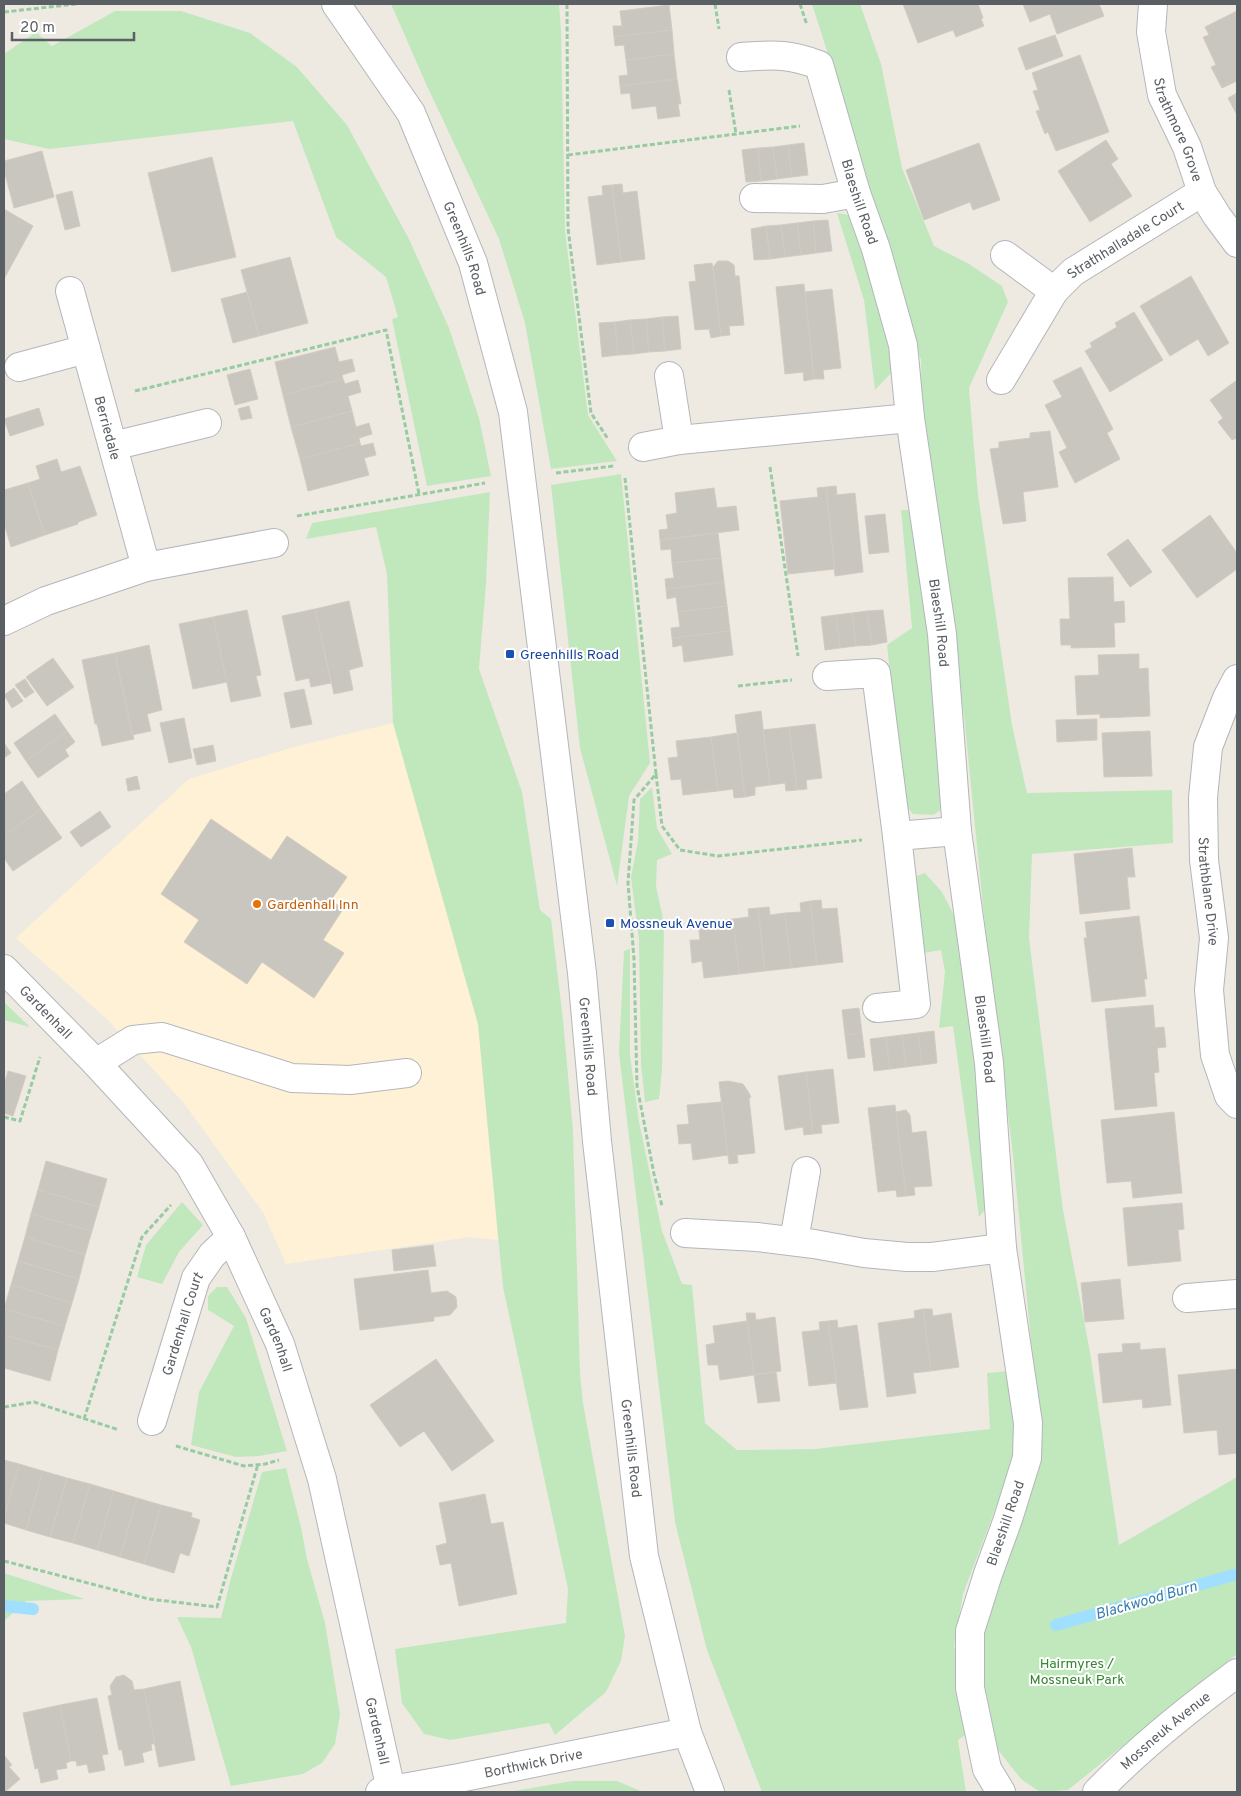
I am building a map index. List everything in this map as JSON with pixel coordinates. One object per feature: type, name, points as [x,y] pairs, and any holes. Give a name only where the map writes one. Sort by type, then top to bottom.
[{"type":"street","name":"Greenhills Road","points":[[336,4],[411,113],[473,263],[513,412],[582,973],[597,1141],[644,1556],[687,1732],[710,1792]]},
{"type":"street","name":"Strathmore Grove","points":[[1153,4],[1151,32],[1162,95],[1188,147],[1202,192],[1237,243]]},
{"type":"street","name":"Blaeshill Road","points":[[741,57],[778,54],[798,57],[819,65],[856,193],[876,249],[903,345],[910,418],[942,634],[957,831],[989,1063],[1002,1248],[1027,1414],[1027,1458],[970,1631],[970,1688],[987,1769],[1001,1792]]},
{"type":"street","name":"Strathhalladale Court","points":[[1001,380],[1054,291],[1073,272],[1202,192]]},
{"type":"street","points":[[754,198],[823,199],[856,193]]},
{"type":"street","points":[[1005,255],[1054,291]]},
{"type":"street","name":"Berriedale","points":[[70,291],[146,567]]},
{"type":"street","points":[[19,366],[86,349]]},
{"type":"street","points":[[669,376],[679,440]]},
{"type":"street","points":[[633,456],[679,440],[910,418]]},
{"type":"street","points":[[113,446],[207,422]]},
{"type":"street","points":[[4,621],[46,602],[146,567],[274,543]]},
{"type":"street","points":[[814,677],[876,672],[916,1004],[877,1008]]},
{"type":"street","name":"Strathblane Drive","points":[[1237,680],[1227,698],[1208,747],[1203,798],[1204,860],[1214,938],[1209,990],[1215,1055],[1230,1096],[1237,1104]]},
{"type":"street","points":[[897,836],[957,831]]},
{"type":"street","name":"Gardenhall","points":[[4,969],[96,1063],[189,1164],[231,1238],[280,1344],[322,1479],[385,1791]]},
{"type":"street","points":[[96,1063],[133,1040],[162,1037],[292,1078],[350,1080],[407,1073]]},
{"type":"street","points":[[794,1241],[806,1170]]},
{"type":"street","points":[[685,1233],[757,1237],[794,1241],[864,1253],[907,1257],[932,1257],[1002,1248]]},
{"type":"street","name":"Gardenhall Court","points":[[152,1420],[196,1278],[212,1254],[231,1238]]},
{"type":"street","points":[[1187,1298],[1237,1294]]},
{"type":"street","name":"Mossneuk Avenue","points":[[1097,1792],[1120,1768],[1199,1701],[1237,1673]]},
{"type":"street","name":"Borthwick Drive","points":[[385,1791],[687,1732]]},
{"type":"path","points":[[4,12],[76,4]]},
{"type":"path","points":[[567,4],[568,228],[591,413],[633,456],[656,774],[662,826],[680,850],[718,856],[897,836]]},
{"type":"path","points":[[568,155],[835,121]]},
{"type":"path","points":[[100,400],[386,330],[419,494]]},
{"type":"path","points":[[738,686],[814,677],[765,431]]},
{"type":"path","points":[[274,543],[297,516],[633,456]]},
{"type":"path","points":[[656,774],[634,800],[628,883],[634,959],[637,1086],[654,1174],[669,1233],[685,1233]]},
{"type":"path","points":[[4,1117],[20,1121],[52,1017]]},
{"type":"path","points":[[84,1419],[142,1238],[197,1177]]},
{"type":"path","points":[[4,1561],[149,1599],[217,1607],[258,1464]]},
{"type":"shaded area","points":[[393,723],[478,1024],[498,1240],[470,1237],[286,1264],[263,1212],[183,1102],[108,1020],[16,938],[189,779],[294,747]]},
{"type":"green space","points":[[391,4],[559,4],[565,231],[588,415],[617,461],[551,469],[525,323],[499,239],[427,86]]},
{"type":"green space","name":"Hairmyres / Mossneuk Park","points":[[812,4],[860,4],[881,64],[902,168],[934,246],[969,264],[1002,286],[1008,302],[969,388],[978,495],[1012,725],[1027,793],[1172,790],[1173,843],[1032,854],[1029,938],[1063,1210],[1090,1352],[1119,1545],[1237,1477],[1237,1654],[1068,1790],[1040,1792],[1021,1779],[998,1750],[979,1692],[978,1658],[988,1600],[1041,1444],[1013,1155],[986,936],[964,716],[922,437],[921,360],[862,161]]},
{"type":"green space","points":[[115,11],[181,11],[250,33],[297,67],[347,125],[409,239],[449,328],[479,418],[491,476],[427,486],[392,319],[398,317],[386,277],[336,237],[293,121],[49,149],[4,139],[4,54],[36,32],[52,46]]},
{"type":"green space","points":[[837,213],[854,216],[892,360],[891,373],[875,390],[864,300]]},
{"type":"green space","points":[[621,474],[650,763],[629,796],[617,886],[580,748],[551,485]]},
{"type":"green space","points":[[490,492],[486,584],[479,669],[522,792],[540,910],[551,919],[563,1020],[573,1131],[580,1374],[583,1403],[625,1636],[621,1661],[606,1692],[555,1735],[549,1723],[450,1740],[424,1734],[402,1703],[395,1649],[566,1623],[568,1589],[503,1287],[478,1024],[393,723],[387,574],[376,527],[306,539],[312,523]]},
{"type":"green space","points":[[901,510],[913,510],[930,624],[946,807],[933,815],[913,814],[904,803],[887,645],[912,628]]},
{"type":"green space","points":[[652,787],[657,828],[672,854],[657,860],[656,886],[664,923],[662,1070],[659,1099],[645,1102],[641,1064],[639,940],[631,877],[638,841],[640,799]]},
{"type":"green space","points":[[925,873],[942,892],[964,935],[988,1206],[979,1217],[953,1026],[939,1028],[945,972],[941,950],[924,953],[914,877]]},
{"type":"green space","points":[[630,949],[630,1055],[639,1122],[662,1231],[682,1284],[692,1285],[705,1423],[737,1450],[815,1449],[990,1429],[987,1373],[1010,1371],[1015,1444],[1007,1478],[963,1594],[954,1645],[968,1733],[958,1740],[966,1792],[762,1792],[707,1650],[675,1522],[619,1053],[624,951]]},
{"type":"green space","points":[[4,1002],[30,1027],[4,1020]]},
{"type":"green space","points":[[182,1202],[203,1225],[179,1252],[162,1284],[137,1277],[146,1245]]},
{"type":"green space","points":[[217,1287],[227,1287],[246,1318],[287,1451],[259,1456],[236,1457],[191,1445],[199,1392],[234,1326],[208,1310],[208,1296]]},
{"type":"green space","points":[[286,1468],[307,1559],[325,1623],[340,1714],[335,1744],[322,1763],[303,1774],[231,1786],[191,1647],[177,1617],[221,1618],[262,1472]]},
{"type":"green space","points":[[4,1573],[85,1599],[26,1601],[4,1621]]},
{"type":"green space","points":[[572,1781],[617,1781],[643,1792],[508,1792]]},
{"type":"building","points":[[903,4],[978,4],[984,26],[956,37],[953,30],[918,43]]},
{"type":"building","points":[[1023,4],[1099,4],[1104,16],[1057,34],[1050,14],[1030,22]]},
{"type":"building","points":[[669,5],[672,30],[614,37],[613,26],[622,26],[620,11]]},
{"type":"building","points":[[1237,11],[1237,81],[1222,88],[1211,67],[1216,65],[1203,37],[1209,35],[1205,27]]},
{"type":"building","points":[[672,30],[674,54],[626,60],[624,45],[615,46],[614,37]]},
{"type":"building","points":[[1055,35],[1063,56],[1026,70],[1018,48]]},
{"type":"building","points":[[674,54],[677,79],[620,86],[619,76],[628,75],[626,60]]},
{"type":"building","points":[[1080,55],[1109,132],[1056,151],[1048,132],[1045,134],[1036,111],[1040,110],[1033,91],[1038,90],[1032,73]]},
{"type":"building","points":[[677,79],[681,104],[678,104],[680,116],[658,119],[656,106],[632,109],[630,93],[621,94],[620,86]]},
{"type":"building","points":[[1237,93],[1237,115],[1228,98]]},
{"type":"building","points":[[1106,140],[1118,159],[1111,164],[1132,196],[1090,222],[1058,171]]},
{"type":"building","points":[[804,143],[808,175],[792,177],[788,145]]},
{"type":"building","points":[[979,143],[1000,200],[973,210],[970,202],[924,220],[906,170]]},
{"type":"building","points":[[788,145],[792,177],[777,179],[773,147]]},
{"type":"building","points":[[773,147],[777,179],[761,181],[758,148]]},
{"type":"building","points":[[758,148],[761,181],[746,182],[742,150]]},
{"type":"building","points":[[42,151],[54,197],[14,208],[4,170],[4,161]]},
{"type":"building","points":[[212,157],[236,257],[172,272],[148,173]]},
{"type":"building","points":[[622,184],[623,193],[637,191],[645,259],[621,262],[612,185]]},
{"type":"building","points":[[612,185],[621,262],[597,265],[588,197],[603,195],[602,186]]},
{"type":"building","points":[[72,191],[80,226],[65,230],[56,195]]},
{"type":"building","points":[[4,209],[33,226],[4,279]]},
{"type":"building","points":[[828,220],[832,251],[816,253],[813,221]]},
{"type":"building","points":[[813,221],[816,253],[801,255],[797,223]]},
{"type":"building","points":[[797,223],[801,255],[785,257],[781,225]]},
{"type":"building","points":[[781,225],[785,257],[770,259],[766,226]]},
{"type":"building","points":[[766,226],[770,259],[754,260],[751,229]]},
{"type":"building","points":[[290,257],[308,323],[259,336],[241,270]]},
{"type":"building","points":[[718,261],[728,261],[734,265],[735,276],[739,276],[744,325],[729,326],[730,335],[721,336],[713,267]]},
{"type":"building","points":[[712,263],[721,336],[711,338],[709,329],[695,330],[689,282],[696,281],[694,265]]},
{"type":"building","points":[[1191,276],[1229,343],[1208,356],[1198,339],[1170,356],[1140,306]]},
{"type":"building","points":[[804,284],[814,379],[804,381],[803,372],[785,374],[776,287]]},
{"type":"building","points":[[832,289],[841,368],[823,370],[824,379],[814,379],[805,292]]},
{"type":"building","points":[[247,292],[259,336],[233,343],[221,299]]},
{"type":"building","points":[[1134,312],[1163,360],[1110,392],[1085,351],[1092,347],[1090,343],[1117,327],[1115,323]]},
{"type":"building","points":[[678,316],[681,349],[665,351],[662,317]]},
{"type":"building","points":[[662,317],[665,351],[649,352],[646,319]]},
{"type":"building","points":[[646,319],[649,352],[634,354],[630,320]]},
{"type":"building","points":[[630,320],[634,354],[618,355],[615,322]]},
{"type":"building","points":[[615,322],[618,355],[602,357],[599,323]]},
{"type":"building","points":[[335,347],[339,362],[352,359],[355,371],[342,375],[343,379],[283,395],[275,362]]},
{"type":"building","points":[[1081,367],[1113,429],[1107,433],[1120,459],[1075,483],[1059,452],[1067,448],[1045,405],[1062,397],[1053,381]]},
{"type":"building","points":[[250,369],[258,399],[235,405],[227,375]]},
{"type":"building","points":[[343,379],[345,384],[358,380],[361,392],[348,396],[352,411],[291,427],[283,395]]},
{"type":"building","points":[[1237,380],[1237,438],[1232,440],[1218,422],[1223,418],[1210,400]]},
{"type":"building","points":[[249,406],[252,418],[241,420],[238,409]]},
{"type":"building","points":[[39,408],[44,425],[10,436],[4,419]]},
{"type":"building","points":[[352,411],[356,427],[369,423],[372,434],[359,438],[360,443],[300,459],[291,427]]},
{"type":"building","points":[[1050,431],[1058,487],[1023,492],[1026,521],[1003,524],[990,449],[999,448],[999,442],[1030,438],[1030,433]]},
{"type":"building","points":[[360,443],[361,446],[373,443],[376,455],[364,458],[369,475],[308,491],[300,459]]},
{"type":"building","points":[[57,459],[61,472],[80,466],[97,515],[78,522],[78,524],[45,535],[28,483],[40,479],[36,466]]},
{"type":"building","points":[[28,483],[45,535],[11,547],[4,523],[4,490]]},
{"type":"building","points":[[836,486],[837,495],[855,493],[863,572],[835,576],[826,487]]},
{"type":"building","points":[[826,487],[835,569],[788,574],[780,501],[818,497],[817,488]]},
{"type":"building","points":[[714,488],[717,508],[736,506],[739,530],[660,540],[659,530],[668,529],[666,515],[677,513],[675,493]]},
{"type":"building","points":[[885,514],[889,552],[869,554],[865,516]]},
{"type":"building","points":[[1210,515],[1237,553],[1237,569],[1197,598],[1162,550]]},
{"type":"building","points":[[718,533],[721,558],[672,563],[671,549],[661,550],[660,540]]},
{"type":"building","points":[[1128,539],[1152,572],[1130,587],[1107,554]]},
{"type":"building","points":[[721,558],[724,582],[666,589],[665,579],[674,578],[672,563]]},
{"type":"building","points":[[1113,577],[1114,602],[1124,601],[1125,622],[1114,623],[1115,647],[1071,648],[1071,645],[1061,645],[1060,619],[1070,619],[1068,578]]},
{"type":"building","points":[[724,582],[727,606],[678,612],[676,597],[667,599],[666,589]]},
{"type":"building","points":[[349,601],[363,666],[349,670],[353,690],[334,694],[315,609]]},
{"type":"building","points":[[727,606],[730,631],[672,638],[671,628],[680,627],[678,612]]},
{"type":"building","points":[[315,609],[331,683],[311,687],[309,678],[296,681],[282,616]]},
{"type":"building","points":[[247,610],[261,675],[256,676],[261,696],[231,702],[213,617]]},
{"type":"building","points":[[883,610],[887,642],[872,645],[867,611]]},
{"type":"building","points":[[867,611],[872,645],[856,646],[852,613]]},
{"type":"building","points":[[852,613],[856,646],[840,648],[836,615]]},
{"type":"building","points":[[836,615],[840,648],[825,650],[821,617]]},
{"type":"building","points":[[213,617],[227,682],[193,689],[179,624]]},
{"type":"building","points":[[730,631],[733,655],[684,662],[682,645],[673,647],[672,638]]},
{"type":"building","points":[[149,645],[162,710],[147,714],[151,731],[132,735],[115,653]]},
{"type":"building","points":[[115,653],[134,739],[102,746],[97,724],[95,724],[82,660]]},
{"type":"building","points":[[1139,654],[1139,669],[1148,668],[1150,716],[1100,718],[1100,714],[1077,715],[1075,676],[1099,675],[1098,655]]},
{"type":"building","points":[[53,658],[74,687],[47,706],[26,677]]},
{"type":"building","points":[[25,679],[34,692],[25,698],[15,685]]},
{"type":"building","points":[[14,688],[23,701],[12,708],[4,695]]},
{"type":"building","points":[[304,689],[312,724],[291,728],[284,693]]},
{"type":"building","points":[[761,711],[770,785],[755,787],[755,795],[745,797],[735,715]]},
{"type":"building","points":[[55,714],[67,731],[26,761],[14,743]]},
{"type":"building","points":[[184,718],[192,758],[169,763],[160,723]]},
{"type":"building","points":[[1097,719],[1097,740],[1057,742],[1056,720]]},
{"type":"building","points":[[815,724],[822,778],[806,780],[807,789],[797,790],[789,727]]},
{"type":"building","points":[[789,727],[797,790],[786,791],[785,783],[770,785],[763,730]]},
{"type":"building","points":[[67,731],[75,742],[65,750],[69,756],[38,778],[26,761]]},
{"type":"building","points":[[1150,731],[1152,776],[1104,777],[1102,733]]},
{"type":"building","points":[[737,733],[745,797],[734,798],[733,789],[718,791],[711,737]]},
{"type":"building","points":[[711,737],[718,791],[683,795],[681,779],[671,780],[668,758],[678,757],[676,741]]},
{"type":"building","points":[[4,743],[11,753],[4,758]]},
{"type":"building","points":[[213,745],[216,761],[197,765],[193,749]]},
{"type":"building","points":[[137,776],[140,789],[128,791],[126,779]]},
{"type":"building","points":[[22,781],[41,809],[4,836],[4,794]]},
{"type":"building","points":[[41,809],[62,838],[13,871],[4,858],[4,836]]},
{"type":"building","points":[[100,811],[111,827],[81,847],[70,832]]},
{"type":"building","name":"Gardenhall Inn","points":[[211,819],[271,860],[287,836],[347,877],[331,900],[343,909],[323,940],[344,953],[314,998],[262,962],[247,984],[184,942],[199,920],[161,894]]},
{"type":"building","points":[[1132,848],[1135,877],[1127,877],[1130,909],[1080,914],[1074,854]]},
{"type":"building","points":[[821,900],[822,909],[837,908],[843,962],[817,965],[810,901]]},
{"type":"building","points":[[810,901],[817,965],[791,968],[785,913],[801,912],[800,903]]},
{"type":"building","points":[[769,907],[770,915],[785,913],[791,968],[765,971],[758,908]]},
{"type":"building","points":[[758,908],[765,971],[739,974],[733,919],[749,917],[748,909]]},
{"type":"building","points":[[1139,916],[1147,979],[1144,979],[1146,996],[1092,1002],[1084,938],[1087,938],[1085,922]]},
{"type":"building","points":[[733,919],[739,974],[704,978],[702,961],[692,963],[690,940],[700,940],[698,923]]},
{"type":"building","points":[[1153,1005],[1155,1028],[1164,1027],[1166,1047],[1157,1048],[1159,1072],[1154,1073],[1157,1106],[1115,1110],[1105,1009]]},
{"type":"building","points":[[859,1008],[862,1033],[845,1035],[842,1010]]},
{"type":"building","points":[[934,1031],[937,1063],[922,1065],[918,1033]]},
{"type":"building","points":[[862,1033],[865,1057],[848,1059],[845,1035]]},
{"type":"building","points":[[918,1033],[922,1065],[906,1067],[902,1035]]},
{"type":"building","points":[[902,1035],[906,1067],[890,1069],[886,1037]]},
{"type":"building","points":[[886,1037],[890,1069],[874,1071],[870,1039]]},
{"type":"building","points":[[833,1069],[839,1123],[821,1125],[822,1133],[813,1134],[806,1072]]},
{"type":"building","points":[[8,1071],[26,1076],[13,1116],[4,1113],[4,1085]]},
{"type":"building","points":[[806,1072],[813,1134],[804,1135],[803,1127],[785,1130],[778,1076]]},
{"type":"building","points":[[728,1081],[743,1084],[751,1097],[749,1098],[755,1153],[737,1155],[738,1163],[729,1164],[719,1082]]},
{"type":"building","points":[[721,1102],[728,1155],[693,1160],[691,1143],[679,1144],[677,1125],[689,1124],[687,1105]]},
{"type":"building","points":[[895,1105],[906,1196],[897,1197],[896,1190],[878,1192],[868,1108]]},
{"type":"building","points":[[906,1110],[910,1115],[912,1133],[926,1131],[932,1186],[914,1187],[915,1195],[906,1196],[896,1112]]},
{"type":"building","points":[[1174,1112],[1182,1193],[1133,1198],[1131,1181],[1107,1183],[1101,1120]]},
{"type":"building","points":[[46,1161],[107,1179],[99,1207],[38,1190]]},
{"type":"building","points":[[38,1190],[99,1207],[92,1231],[31,1214]]},
{"type":"building","points":[[1182,1203],[1184,1229],[1178,1230],[1181,1261],[1128,1266],[1123,1208]]},
{"type":"building","points":[[31,1214],[92,1231],[85,1255],[25,1237]]},
{"type":"building","points":[[25,1237],[85,1255],[79,1279],[18,1261]]},
{"type":"building","points":[[433,1245],[436,1266],[394,1271],[392,1250]]},
{"type":"building","points":[[18,1261],[79,1279],[72,1303],[11,1285]]},
{"type":"building","points":[[428,1270],[431,1293],[447,1291],[456,1297],[457,1307],[450,1315],[434,1317],[434,1321],[360,1330],[354,1279]]},
{"type":"building","points":[[1120,1279],[1124,1319],[1085,1322],[1081,1283]]},
{"type":"building","points":[[11,1285],[72,1303],[65,1326],[4,1309]]},
{"type":"building","points":[[4,1309],[65,1326],[58,1350],[4,1335]]},
{"type":"building","points":[[923,1309],[931,1371],[913,1373],[916,1393],[887,1397],[878,1323],[915,1318],[914,1311]]},
{"type":"building","points":[[923,1309],[932,1309],[933,1316],[951,1313],[959,1367],[931,1371]]},
{"type":"building","points":[[746,1313],[755,1313],[756,1320],[775,1317],[781,1371],[754,1375]]},
{"type":"building","points":[[837,1320],[838,1328],[857,1325],[868,1407],[840,1410],[828,1321]]},
{"type":"building","points":[[747,1321],[754,1375],[720,1380],[718,1365],[708,1365],[706,1345],[715,1343],[713,1326]]},
{"type":"building","points":[[828,1321],[837,1383],[809,1386],[802,1332],[820,1330],[819,1322]]},
{"type":"building","points":[[4,1335],[58,1350],[50,1381],[4,1368]]},
{"type":"building","points":[[1140,1343],[1140,1350],[1165,1348],[1171,1405],[1143,1408],[1142,1399],[1103,1403],[1098,1354],[1123,1352],[1122,1344]]},
{"type":"building","points":[[436,1359],[494,1441],[452,1471],[424,1431],[400,1447],[370,1405]]},
{"type":"building","points":[[1237,1369],[1237,1453],[1219,1455],[1217,1430],[1184,1433],[1178,1375]]},
{"type":"building","points":[[776,1372],[780,1401],[758,1403],[754,1375]]},
{"type":"building","points":[[4,1460],[19,1464],[4,1518]]},
{"type":"building","points":[[19,1464],[43,1471],[26,1530],[4,1523]]},
{"type":"building","points":[[43,1471],[67,1478],[50,1537],[26,1530]]},
{"type":"building","points":[[67,1478],[90,1484],[73,1543],[50,1537]]},
{"type":"building","points":[[90,1484],[114,1491],[97,1550],[73,1543]]},
{"type":"building","points":[[114,1491],[137,1498],[120,1557],[97,1550]]},
{"type":"building","points":[[485,1494],[491,1524],[503,1522],[517,1594],[459,1606],[451,1563],[440,1565],[436,1546],[447,1543],[439,1503]]},
{"type":"building","points":[[137,1498],[161,1505],[144,1564],[120,1557]]},
{"type":"building","points":[[161,1505],[192,1513],[191,1517],[200,1520],[189,1556],[180,1553],[174,1573],[144,1564]]},
{"type":"building","points":[[124,1675],[132,1681],[134,1690],[144,1689],[155,1744],[151,1744],[152,1750],[142,1753],[144,1762],[125,1766],[122,1750],[119,1750],[108,1696],[112,1695],[110,1686],[116,1677]]},
{"type":"building","points":[[180,1681],[195,1760],[159,1767],[144,1689]]},
{"type":"building","points":[[97,1698],[108,1754],[102,1755],[105,1770],[89,1773],[87,1764],[77,1766],[76,1761],[71,1761],[60,1705]]},
{"type":"building","points":[[60,1705],[71,1761],[66,1763],[67,1768],[56,1770],[58,1779],[41,1783],[38,1768],[35,1769],[23,1713]]},
{"type":"building","points":[[4,1755],[12,1765],[9,1767],[20,1779],[5,1792]]},
{"type":"waterway","name":"Blackwood Burn","points":[[1056,1625],[1237,1574]]},
{"type":"waterway","name":"Blackwood Burn","points":[[4,1606],[33,1609]]},
{"type":"place","name":"Greenhills Road","points":[[510,654]]},
{"type":"place","name":"Gardenhall Inn","points":[[257,904]]},
{"type":"place","name":"Mossneuk Avenue","points":[[610,923]]}]
